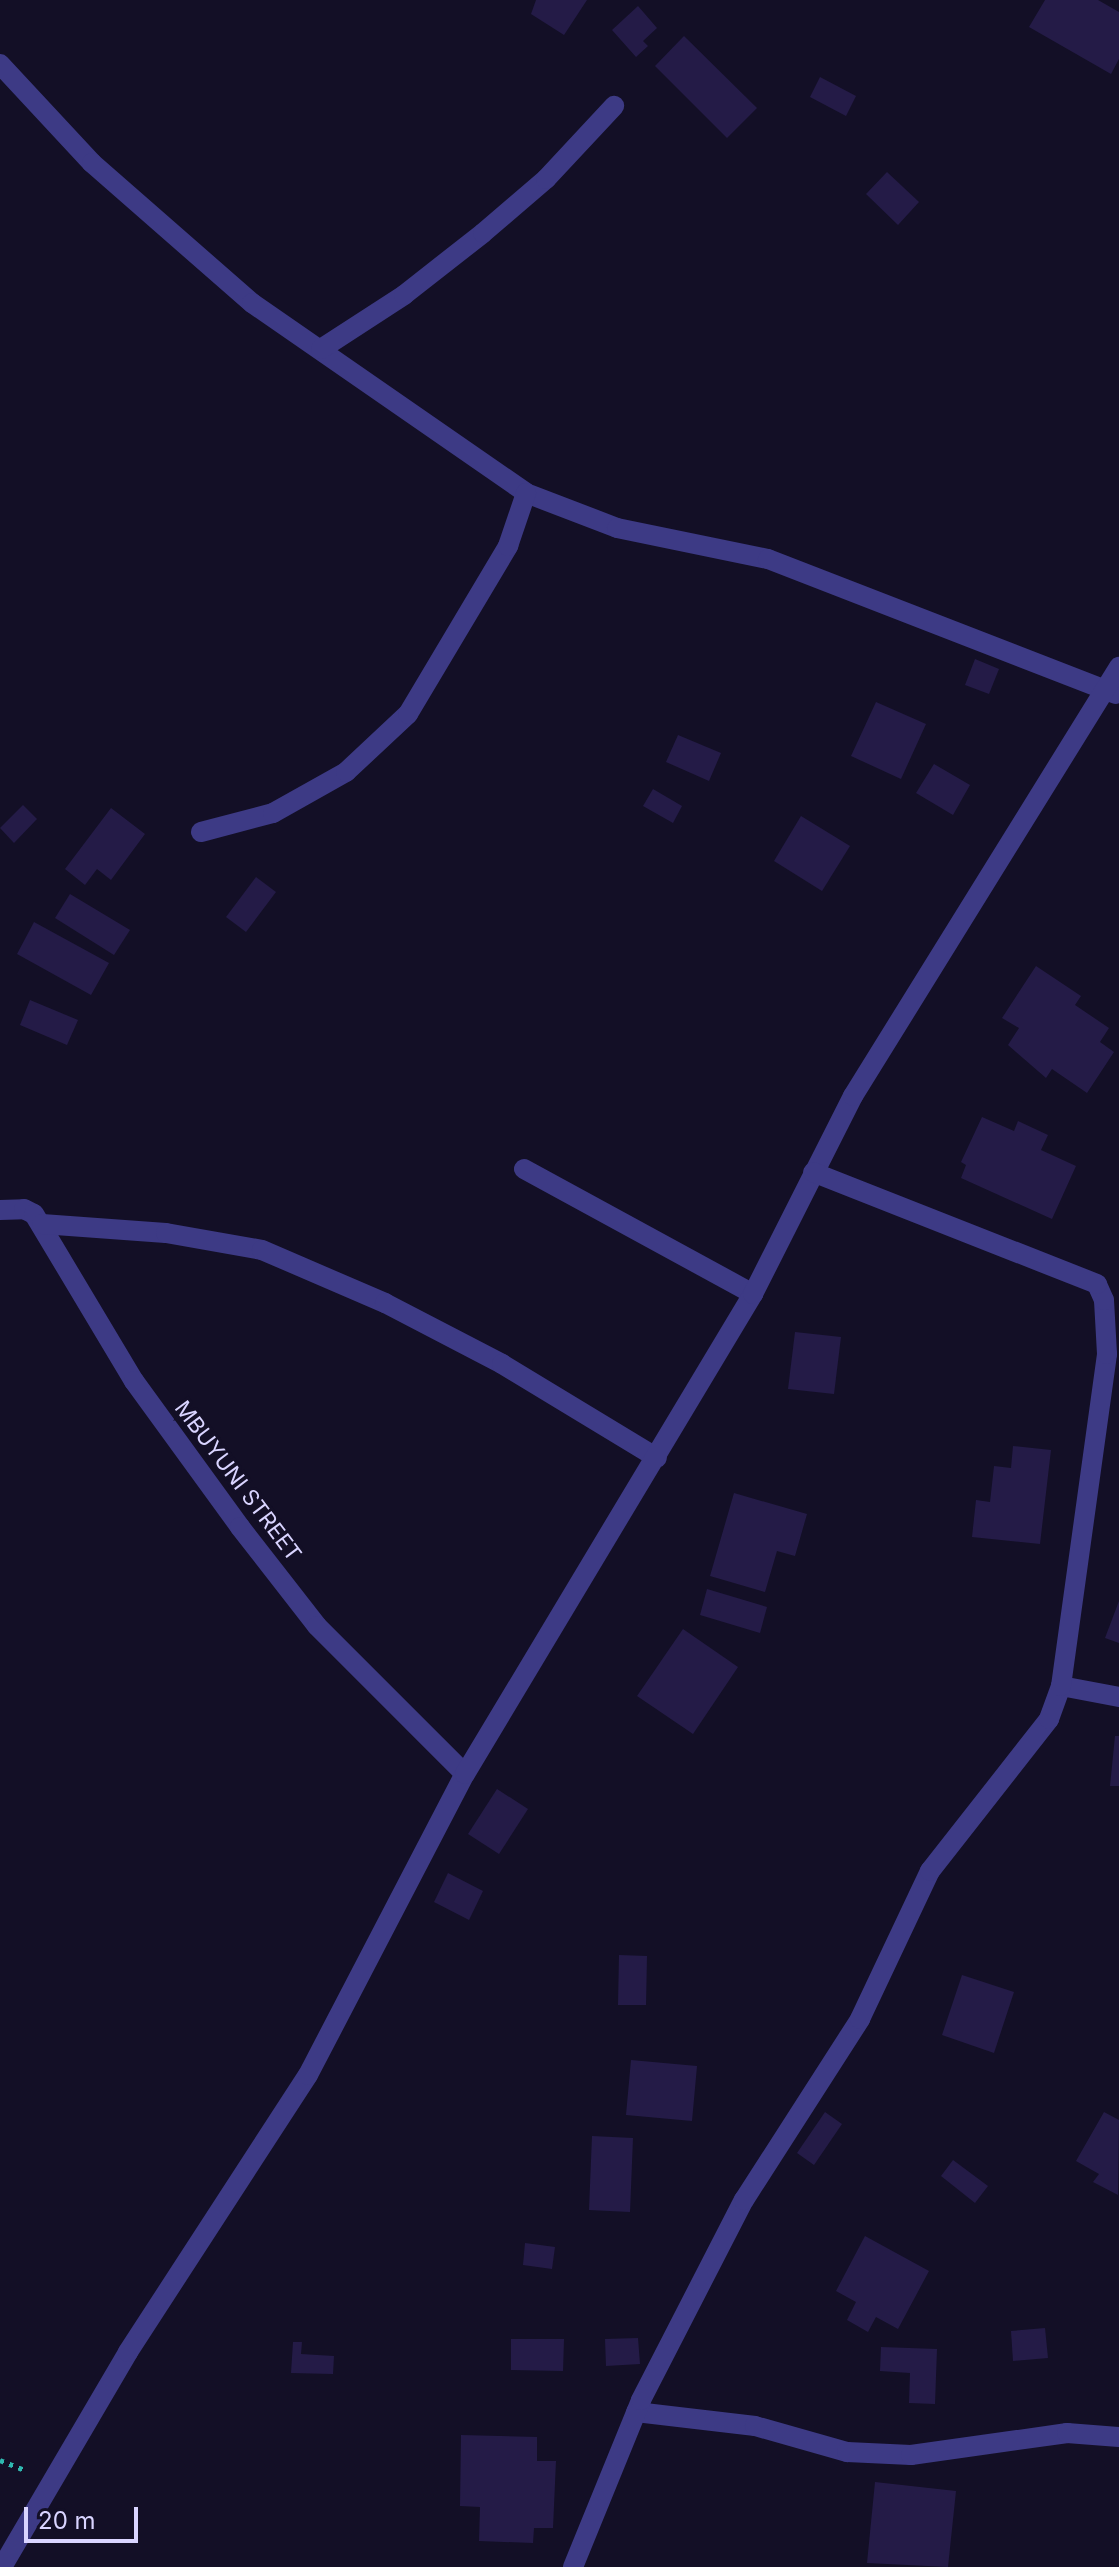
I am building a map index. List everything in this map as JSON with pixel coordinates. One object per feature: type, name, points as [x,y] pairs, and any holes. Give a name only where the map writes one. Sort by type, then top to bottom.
[{"type":"street","points":[[2,67],[92,163],[174,238],[252,303],[526,493],[617,528],[768,559],[1114,692]]},
{"type":"street","points":[[321,349],[404,295],[483,233],[546,179],[614,106]]},
{"type":"street","points":[[201,832],[273,813],[346,772],[408,714],[508,546],[526,493]]},
{"type":"street","points":[[2,2567],[128,2352],[308,2075],[465,1774],[753,1294],[853,1096],[1114,692],[1119,667]]},
{"type":"street","points":[[524,1169],[753,1294]]},
{"type":"street","points":[[573,2567],[636,2412],[744,2200],[860,2019],[930,1871],[1049,1719],[1061,1686],[1107,1354],[1104,1300],[1097,1284],[813,1172]]},
{"type":"street","points":[[0,1210],[24,1209],[42,1224],[166,1233],[262,1250],[385,1303],[502,1364],[657,1458]]},
{"type":"street","name":"MBUYUNI STREET","points":[[42,1224],[134,1381],[240,1527],[317,1626],[465,1774]]},
{"type":"street","points":[[1061,1686],[1119,1697]]},
{"type":"street","points":[[636,2412],[755,2426],[847,2452],[911,2455],[1067,2433],[1119,2437]]},
{"type":"building","points":[[536,0],[587,0],[564,35],[531,14]]},
{"type":"building","points":[[1045,0],[1098,0],[1119,12],[1119,59],[1111,74],[1029,27]]},
{"type":"building","points":[[638,6],[657,28],[643,41],[648,46],[636,57],[612,30]]},
{"type":"building","points":[[684,36],[757,108],[727,138],[655,66]]},
{"type":"building","points":[[820,77],[856,96],[846,116],[810,97]]},
{"type":"building","points":[[887,172],[919,202],[898,225],[866,194]]},
{"type":"building","points":[[975,659],[999,669],[989,694],[965,685]]},
{"type":"building","points":[[876,702],[926,724],[901,779],[851,756]]},
{"type":"building","points":[[678,735],[721,753],[709,781],[666,762]]},
{"type":"building","points":[[934,764],[970,785],[953,815],[916,793]]},
{"type":"building","points":[[653,789],[682,806],[673,823],[643,806]]},
{"type":"building","points":[[23,805],[37,819],[14,843],[0,828]]},
{"type":"building","points":[[111,808],[145,834],[111,880],[97,869],[85,885],[65,869]]},
{"type":"building","points":[[801,816],[850,846],[822,891],[774,861]]},
{"type":"building","points":[[256,877],[276,892],[246,932],[226,917]]},
{"type":"building","points":[[70,894],[130,930],[114,955],[55,918]]},
{"type":"building","points":[[34,922],[109,963],[91,995],[17,954]]},
{"type":"building","points":[[1036,966],[1081,996],[1075,1005],[1109,1028],[1100,1042],[1114,1052],[1087,1093],[1052,1069],[1046,1078],[1008,1045],[1019,1028],[1002,1018]]},
{"type":"building","points":[[30,1000],[78,1020],[67,1045],[20,1025]]},
{"type":"building","points":[[982,1117],[1014,1131],[1018,1121],[1048,1135],[1041,1150],[1076,1166],[1052,1219],[961,1178],[966,1165],[961,1162]]},
{"type":"building","points":[[795,1332],[841,1337],[834,1394],[788,1389]]},
{"type":"building","points":[[1013,1446],[1051,1450],[1040,1544],[972,1537],[976,1500],[990,1502],[994,1466],[1011,1468]]},
{"type":"building","points":[[734,1493],[807,1514],[795,1556],[777,1551],[765,1592],[710,1576]]},
{"type":"building","points":[[707,1589],[767,1607],[760,1633],[700,1615]]},
{"type":"building","points":[[1119,1601],[1119,1643],[1105,1638]]},
{"type":"building","points":[[683,1629],[738,1667],[693,1734],[637,1696]]},
{"type":"building","points":[[1115,1736],[1119,1736],[1119,1786],[1110,1786]]},
{"type":"building","points":[[497,1789],[528,1809],[499,1854],[468,1834]]},
{"type":"building","points":[[448,1873],[483,1891],[469,1920],[434,1902]]},
{"type":"building","points":[[619,1955],[647,1956],[646,2005],[618,2005]]},
{"type":"building","points":[[962,1975],[1014,1992],[994,2053],[942,2035]]},
{"type":"building","points":[[631,2060],[697,2066],[692,2121],[626,2115]]},
{"type":"building","points":[[825,2112],[842,2124],[814,2165],[797,2153]]},
{"type":"building","points":[[1104,2112],[1119,2120],[1118,2195],[1093,2182],[1099,2174],[1076,2161]]},
{"type":"building","points":[[592,2136],[633,2138],[630,2212],[589,2210]]},
{"type":"building","points":[[953,2160],[988,2186],[975,2203],[941,2176]]},
{"type":"building","points":[[865,2236],[929,2271],[898,2329],[876,2317],[868,2332],[847,2320],[856,2302],[836,2291]]},
{"type":"building","points":[[525,2243],[555,2247],[552,2269],[523,2265]]},
{"type":"building","points":[[1045,2328],[1048,2358],[1013,2361],[1011,2331]]},
{"type":"building","points":[[638,2338],[640,2364],[606,2366],[605,2339]]},
{"type":"building","points":[[511,2339],[564,2339],[563,2371],[511,2370]]},
{"type":"building","points":[[293,2342],[302,2342],[301,2354],[334,2356],[333,2374],[291,2373]]},
{"type":"building","points":[[881,2347],[937,2349],[935,2404],[909,2403],[910,2373],[880,2371]]},
{"type":"building","points":[[461,2435],[537,2437],[537,2461],[556,2461],[553,2528],[534,2528],[533,2543],[479,2541],[480,2507],[460,2506]]},
{"type":"building","points":[[875,2482],[956,2491],[948,2567],[867,2563]]}]
